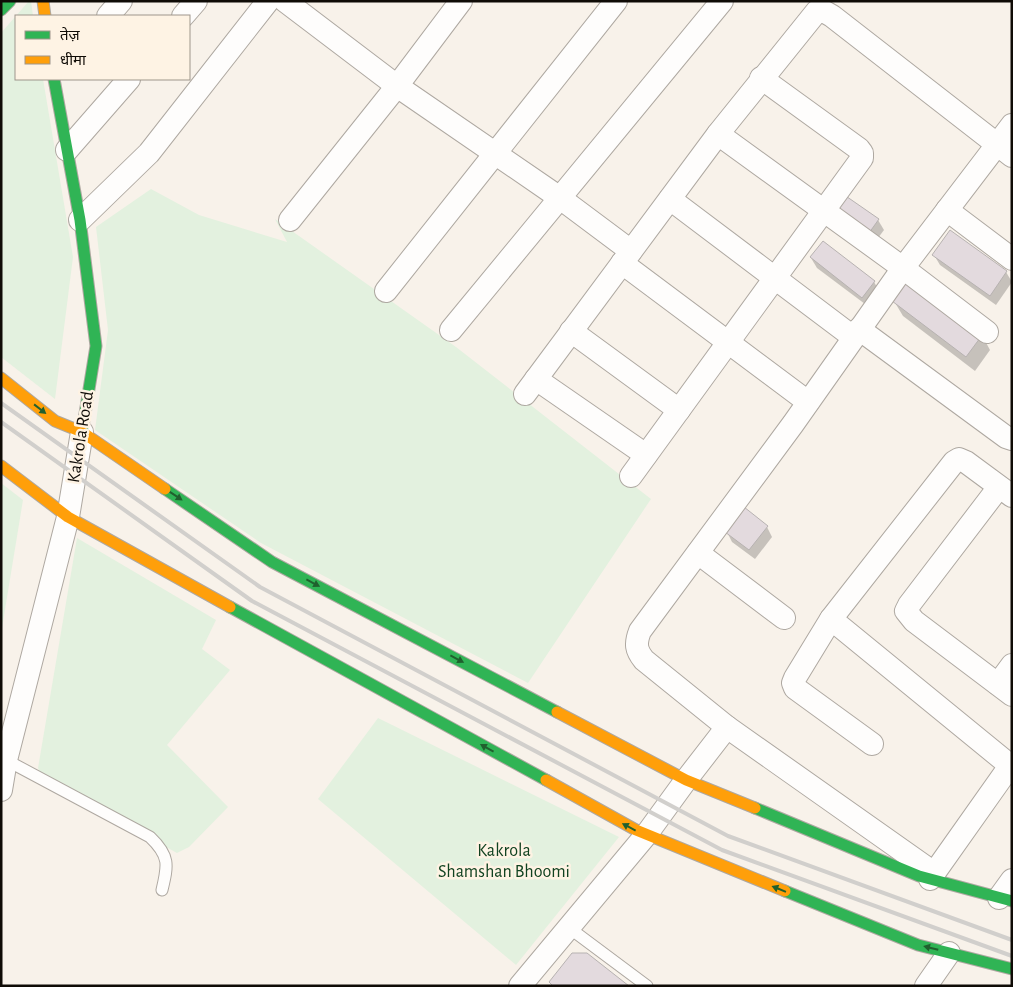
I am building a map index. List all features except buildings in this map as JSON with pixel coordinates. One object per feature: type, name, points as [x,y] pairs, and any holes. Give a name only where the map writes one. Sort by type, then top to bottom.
[{"type":"street","points":[[1,10],[10,1]]},
{"type":"street","points":[[109,15],[122,1]]},
{"type":"street","points":[[184,15],[196,1]]},
{"type":"street","points":[[80,220],[149,153],[268,1]]},
{"type":"street","points":[[285,1],[397,86],[560,198],[728,342],[808,402]]},
{"type":"street","points":[[290,220],[397,86],[461,1]]},
{"type":"street","points":[[386,291],[616,1]]},
{"type":"street","points":[[451,330],[722,1]]},
{"type":"street","points":[[646,455],[530,387],[718,134],[816,11],[825,12],[1005,150]]},
{"type":"street","points":[[631,476],[862,158],[862,153],[859,150],[762,78]]},
{"type":"street","name":"Kakrola Road","points":[[1,790],[6,760],[68,518],[96,346],[80,220],[54,80]]},
{"type":"street","points":[[67,150],[128,80]]},
{"type":"street","points":[[932,876],[727,727],[644,660],[637,651],[636,641],[640,631],[946,210],[1005,150],[1012,125]]},
{"type":"street","points":[[718,134],[903,268],[987,332]]},
{"type":"street","points":[[670,199],[774,278],[1006,437],[1012,439]]},
{"type":"street","points":[[946,210],[1012,259]]},
{"type":"street","points":[[571,332],[679,410]]},
{"type":"street","points":[[1,378],[55,420],[82,432],[272,562],[686,780],[932,876],[1008,893]]},
{"type":"street","points":[[872,744],[795,688],[793,683],[831,619],[954,462],[959,459],[966,462],[1006,492],[909,605],[906,611],[914,620],[1005,689],[1012,665]]},
{"type":"street","points":[[1,466],[68,518],[646,835],[918,945],[1012,969]]},
{"type":"street","points":[[698,553],[784,618]]},
{"type":"street","points":[[831,619],[1011,765],[932,876]]},
{"type":"street","points":[[520,986],[646,835],[727,727]]},
{"type":"street","points":[[926,986],[949,953]]},
{"type":"lane","points":[[6,760],[150,837],[160,846],[166,857],[167,869],[162,890]]},
{"type":"lane","points":[[568,927],[647,986]]},
{"type":"green space","points":[[29,1],[31,1],[33,15],[17,15]]},
{"type":"green space","points":[[15,17],[15,80],[43,80],[73,257],[55,399],[1,357],[1,33]]},
{"type":"green space","points":[[151,189],[199,215],[287,242],[275,219],[456,347],[651,499],[528,683],[261,543],[95,430],[108,330],[96,227]]},
{"type":"green space","points":[[1,483],[23,500],[1,634]]},
{"type":"green space","points":[[77,538],[216,620],[202,649],[230,670],[167,745],[228,807],[189,847],[177,853],[43,779],[38,768]]},
{"type":"green space","name":"Kakrola Shamshan Bhoomi","points":[[378,718],[619,837],[516,965],[318,799]]},
{"type":"railway","points":[[1,403],[260,587],[728,836],[1012,940]]},
{"type":"railway","points":[[1,422],[252,601],[722,850],[1012,956]]},
{"type":"traffic: fast","points":[[1,10],[10,1]]},
{"type":"traffic: fast","points":[[54,80],[80,220],[96,346],[82,432]]},
{"type":"traffic: fast","points":[[165,489],[272,562],[557,712]]},
{"type":"traffic: fast","points":[[230,607],[546,780]]},
{"type":"traffic: fast","points":[[755,808],[919,876],[1012,901]]},
{"type":"traffic: fast","points":[[785,891],[918,945],[1012,969]]},
{"type":"traffic: slow","points":[[43,1],[45,15]]},
{"type":"traffic: slow","points":[[1,378],[55,421],[82,432],[165,489]]},
{"type":"traffic: slow","points":[[1,466],[68,517],[230,607]]},
{"type":"traffic: slow","points":[[557,712],[686,780],[755,808]]},
{"type":"traffic: slow","points":[[546,780],[636,830],[785,891]]}]
